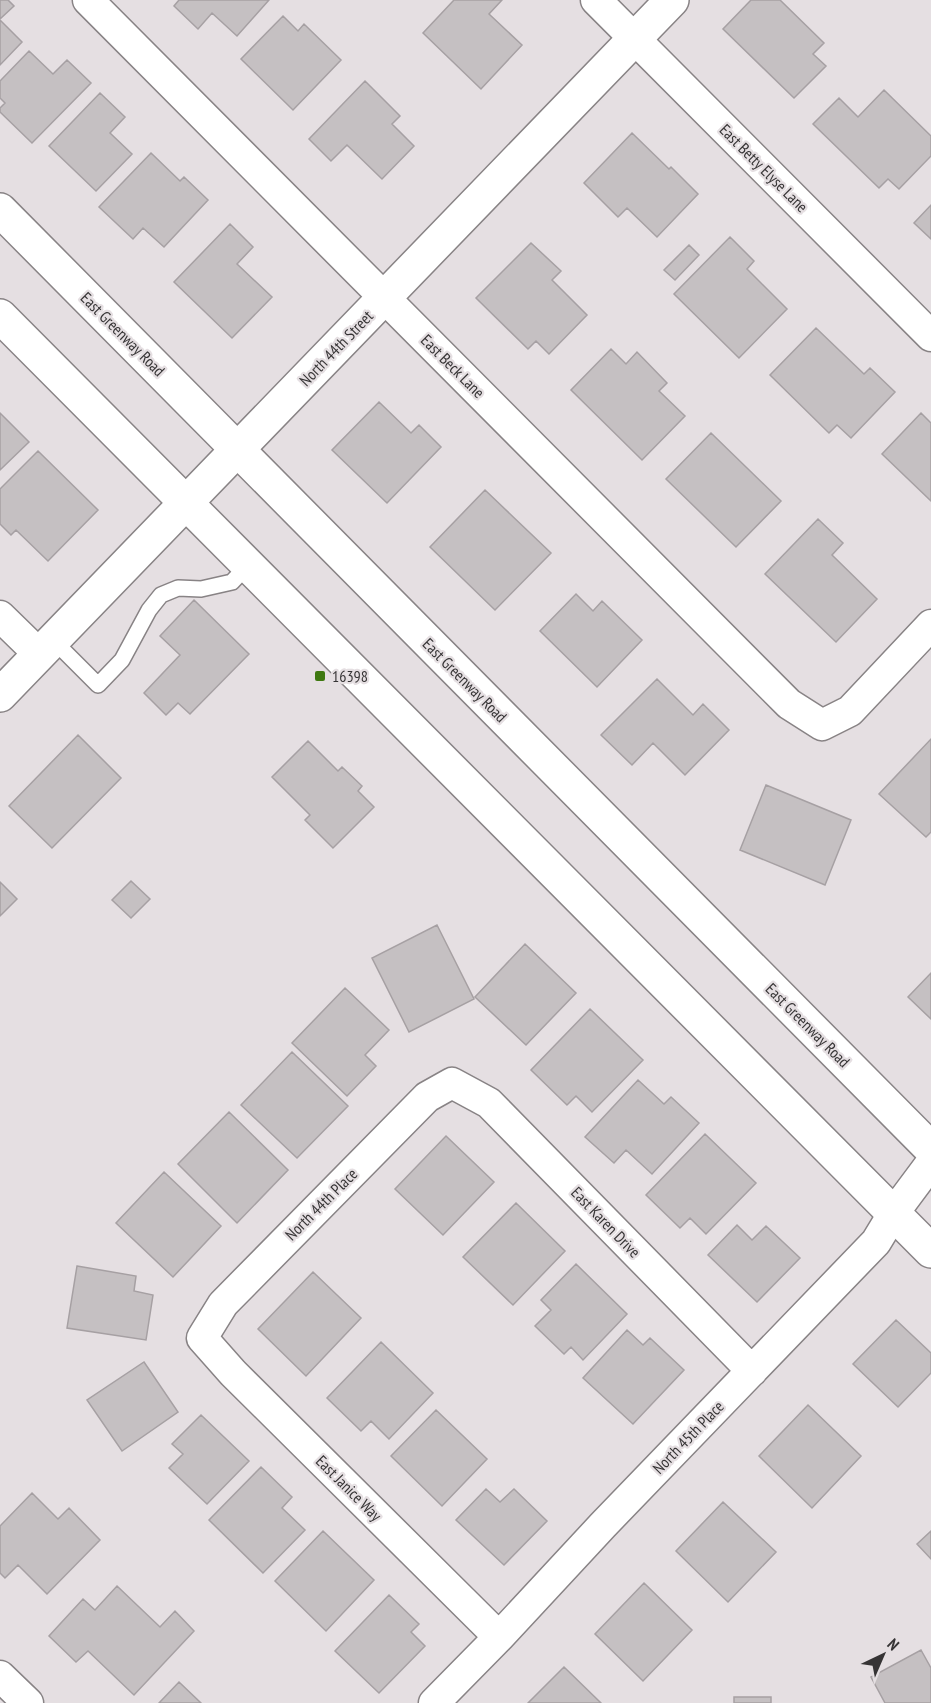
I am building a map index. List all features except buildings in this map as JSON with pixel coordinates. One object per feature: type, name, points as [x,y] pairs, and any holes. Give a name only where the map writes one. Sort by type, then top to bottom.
[{"type":"main road","name":"North 44th Street","points":[[0,695],[672,0]]},
{"type":"main road","name":"East Greenway Road","points":[[0,210],[931,1149]]},
{"type":"main road","points":[[0,316],[931,1251]]},
{"type":"street","name":"East Beck Lane","points":[[88,0],[789,704],[822,725],[850,711],[931,625]]},
{"type":"street","name":"East Betty Elyse Lane","points":[[596,0],[931,336]]},
{"type":"street","points":[[0,616],[46,648]]},
{"type":"street","name":"North 44th Place","points":[[202,1338],[223,1304],[427,1097],[452,1083]]},
{"type":"street","name":"East Karen Drive","points":[[452,1083],[489,1103],[752,1371]]},
{"type":"street","name":"North 45th Place","points":[[434,1703],[876,1242],[931,1163]]},
{"type":"street","name":"East Janice Way","points":[[202,1338],[233,1373],[499,1637]]},
{"type":"street","points":[[0,1676],[28,1703]]},
{"type":"lane","points":[[46,648],[98,685],[122,660],[149,610],[161,595],[178,588],[201,589],[232,582],[248,565]]},
{"type":"place","name":"16398","points":[[320,676]]}]
